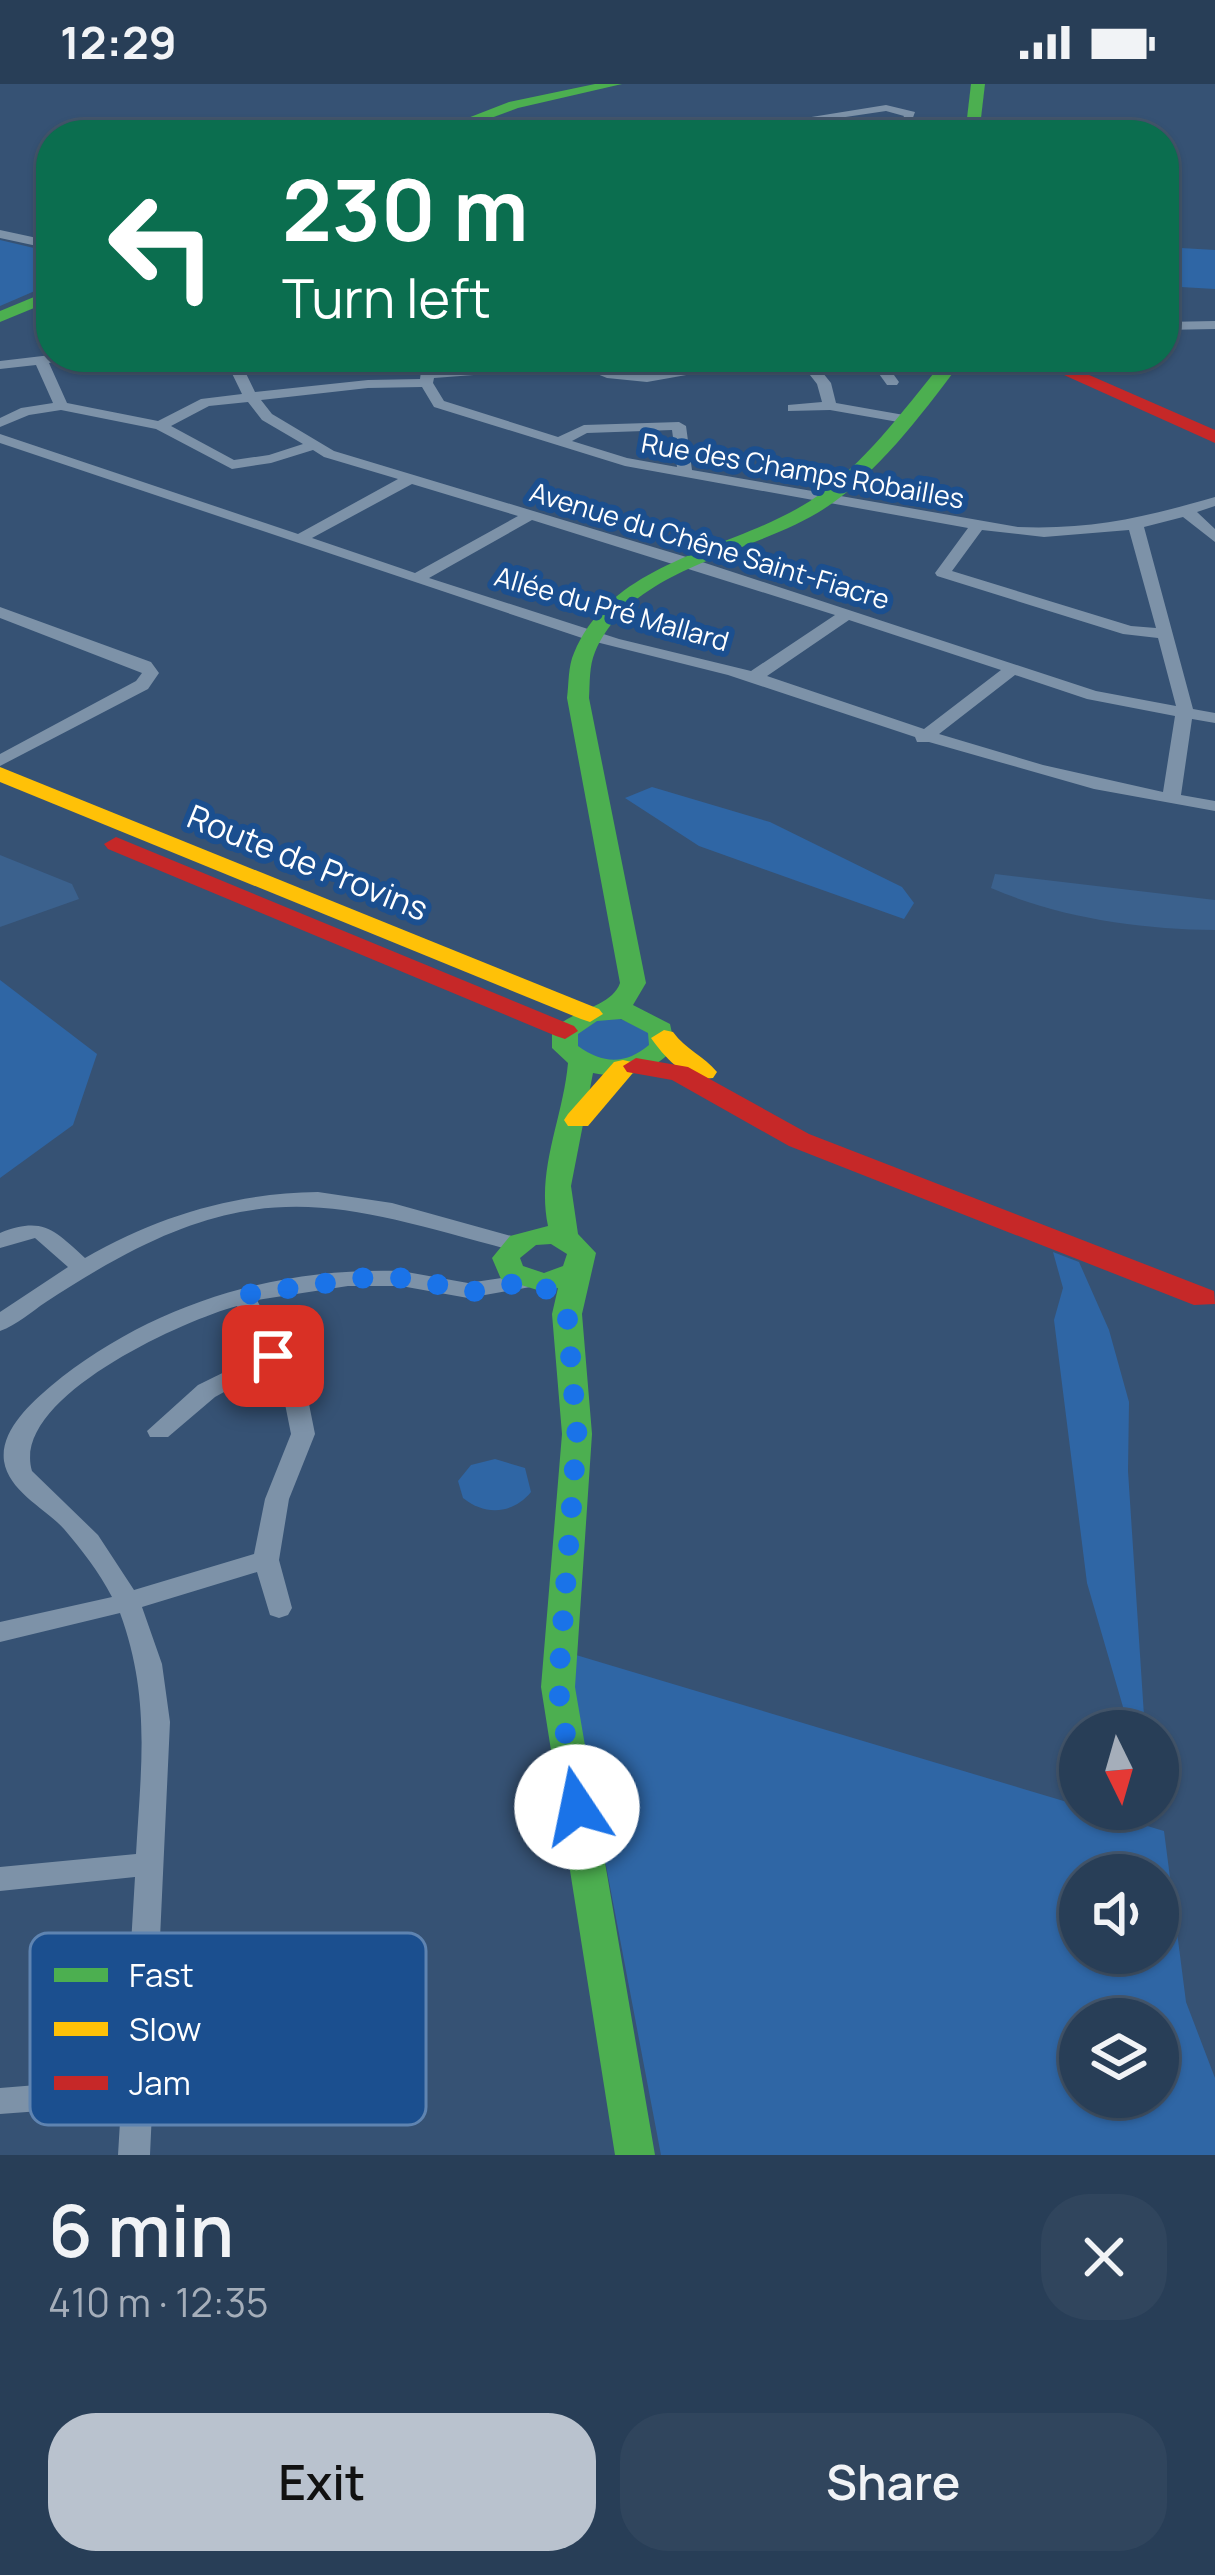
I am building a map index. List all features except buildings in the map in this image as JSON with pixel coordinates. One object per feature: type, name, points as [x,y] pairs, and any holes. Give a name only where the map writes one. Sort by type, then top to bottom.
[{"type":"main road","points":[[472,120],[514,105],[615,84]]},
{"type":"main road","points":[[969,120],[981,94],[978,84]]},
{"type":"main road","points":[[0,316],[36,302]]},
{"type":"main road","points":[[943,372],[828,498],[784,526],[688,562],[620,603],[592,637],[576,670],[578,698],[632,992],[565,1031],[565,1048],[581,1062],[679,1072],[799,1140],[1210,1300]]},
{"type":"main road","points":[[1068,372],[1215,436]]},
{"type":"main road","name":"Route de Provins","points":[[3,774],[599,1012],[658,1029]]},
{"type":"main road","name":"Route de Provins","points":[[3,774],[565,1031]]},
{"type":"main road","points":[[563,1137],[630,1067],[657,1055],[658,1029],[648,985],[627,958]]},
{"type":"main road","points":[[658,1029],[682,1059],[815,1133],[1210,1300]]},
{"type":"main road","points":[[581,1062],[578,1101],[551,1184],[552,1206],[564,1238],[582,1253],[567,1313],[577,1434],[558,1687],[635,2155]]},
{"type":"main road","points":[[525,1262],[552,1206]]},
{"type":"main road","points":[[525,1262],[564,1238]]},
{"type":"main road","points":[[525,1262],[561,1281],[576,1272]]},
{"type":"main road","points":[[525,1262],[567,1313]]},
{"type":"street","points":[[802,120],[886,108],[910,114],[907,120]]},
{"type":"street","points":[[0,234],[36,242]]},
{"type":"street","points":[[1197,325],[1215,342]]},
{"type":"street","points":[[1179,326],[1215,325]]},
{"type":"street","points":[[0,364],[36,360]]},
{"type":"street","points":[[46,372],[61,406]]},
{"type":"street","name":"Avenue du Chêne Saint-Fiacre","points":[[238,372],[250,397],[276,425],[312,446],[688,562],[1093,695],[1215,718]]},
{"type":"street","points":[[160,426],[193,406],[368,384],[423,372]]},
{"type":"street","name":"Rue des Champs Robailles","points":[[428,372],[439,404],[454,412],[625,462],[978,525],[1078,534],[1136,527],[1215,502]]},
{"type":"street","points":[[613,372],[643,382],[686,372]]},
{"type":"street","points":[[815,372],[824,383],[830,406]]},
{"type":"street","points":[[885,372],[892,382]]},
{"type":"street","points":[[0,423],[26,411],[61,406],[160,426],[232,465],[271,460],[312,446]]},
{"type":"street","points":[[793,409],[830,406],[904,419]]},
{"type":"street","points":[[557,442],[584,429],[679,426],[685,472]]},
{"type":"street","name":"Allée du Pré Mallard","points":[[0,438],[592,637],[754,677],[923,738],[1045,773],[1215,806]]},
{"type":"street","points":[[301,538],[413,477]]},
{"type":"street","points":[[1186,511],[1214,535]]},
{"type":"street","points":[[421,576],[528,516]]},
{"type":"street","points":[[978,525],[943,573],[1129,631],[1167,634]]},
{"type":"street","points":[[1136,527],[1186,714],[1171,800]]},
{"type":"street","points":[[0,611],[145,666],[152,673],[142,685],[3,774]]},
{"type":"street","points":[[754,677],[843,616]]},
{"type":"street","points":[[923,738],[1015,667]]},
{"type":"street","points":[[0,1323],[126,1243],[201,1215],[280,1201],[353,1204],[525,1262]]},
{"type":"street","points":[[0,1241],[26,1228],[40,1231],[82,1267]]},
{"type":"street","points":[[146,1933],[157,1722],[154,1681],[130,1601],[71,1521],[20,1474],[15,1456],[19,1437],[29,1420],[94,1363],[163,1324],[243,1295],[298,1284],[381,1278],[408,1278],[471,1292],[525,1262]]},
{"type":"street","points":[[243,1295],[296,1404],[303,1434],[277,1498],[266,1561],[279,1608]]},
{"type":"street","points":[[159,1430],[190,1399],[235,1371],[300,1351]]},
{"type":"street","points":[[0,1632],[266,1561]]},
{"type":"street","points":[[0,1879],[150,1864]]},
{"type":"street","points":[[0,2101],[30,2099]]},
{"type":"street","points":[[134,2155],[136,2125]]},
{"type":"shaded area","points":[[0,240],[36,248],[36,290],[0,306]]},
{"type":"shaded area","points":[[1179,248],[1215,250],[1215,289],[1179,287]]},
{"type":"shaded area","points":[[652,787],[770,822],[902,887],[914,903],[904,919],[699,846],[625,798]]},
{"type":"shaded area","points":[[0,855],[72,884],[79,899],[0,927]]},
{"type":"shaded area","points":[[995,874],[1215,900],[1215,930],[1072,914],[991,888]]},
{"type":"shaded area","points":[[0,980],[97,1054],[73,1125],[0,1178]]},
{"type":"shaded area","points":[[608,1015],[653,1030],[649,1054],[611,1064],[577,1051],[577,1029]]},
{"type":"shaded area","points":[[1053,1252],[1079,1262],[1109,1330],[1129,1402],[1128,1471],[1144,1710],[1124,1710],[1087,1583],[1054,1320],[1063,1288]]},
{"type":"shaded area","points":[[495,1459],[525,1468],[531,1492],[516,1505],[489,1510],[463,1498],[458,1481],[471,1465]]},
{"type":"shaded area","points":[[576,1655],[1059,1800],[1059,1830],[1164,1831],[1167,1854],[1059,1854],[1059,1974],[1179,1974],[1179,1948],[1186,2002],[1215,2078],[1215,2155],[661,2155],[571,1681]]},
{"type":"traffic: fast","points":[[472,120],[514,105],[615,84]]},
{"type":"traffic: fast","points":[[974,120],[978,84]]},
{"type":"traffic: fast","points":[[0,317],[36,301]]},
{"type":"traffic: fast","points":[[608,1010],[628,997],[633,983],[578,698],[584,653],[601,623],[626,598],[657,578],[797,517],[826,499],[879,450],[944,372]]},
{"type":"traffic: fast","points":[[625,1011],[661,1029],[662,1047],[651,1057],[614,1069],[588,1063],[565,1048],[565,1031],[590,1014],[625,1011]]},
{"type":"traffic: fast","points":[[564,1237],[557,1186],[581,1062]]},
{"type":"traffic: fast","points":[[554,1235],[572,1242],[582,1253],[576,1272],[544,1283],[511,1272],[506,1258],[515,1246],[532,1237],[554,1235]]},
{"type":"traffic: fast","points":[[576,1272],[567,1314],[577,1434],[558,1687],[635,2155]]},
{"type":"traffic: slow","points":[[0,774],[590,1014]]},
{"type":"traffic: slow","points":[[664,1038],[674,1052],[704,1072]]},
{"type":"traffic: slow","points":[[578,1120],[623,1068]]},
{"type":"traffic: jam","points":[[1067,372],[1215,437]]},
{"type":"traffic: jam","points":[[116,844],[565,1031]]},
{"type":"traffic: jam","points":[[636,1066],[679,1073],[799,1140],[1204,1298]]},
{"type":"route","points":[[273,1356],[243,1295],[362,1278],[408,1278],[471,1292],[528,1281],[541,1283],[567,1313],[577,1434],[558,1687],[577,1807]]}]
